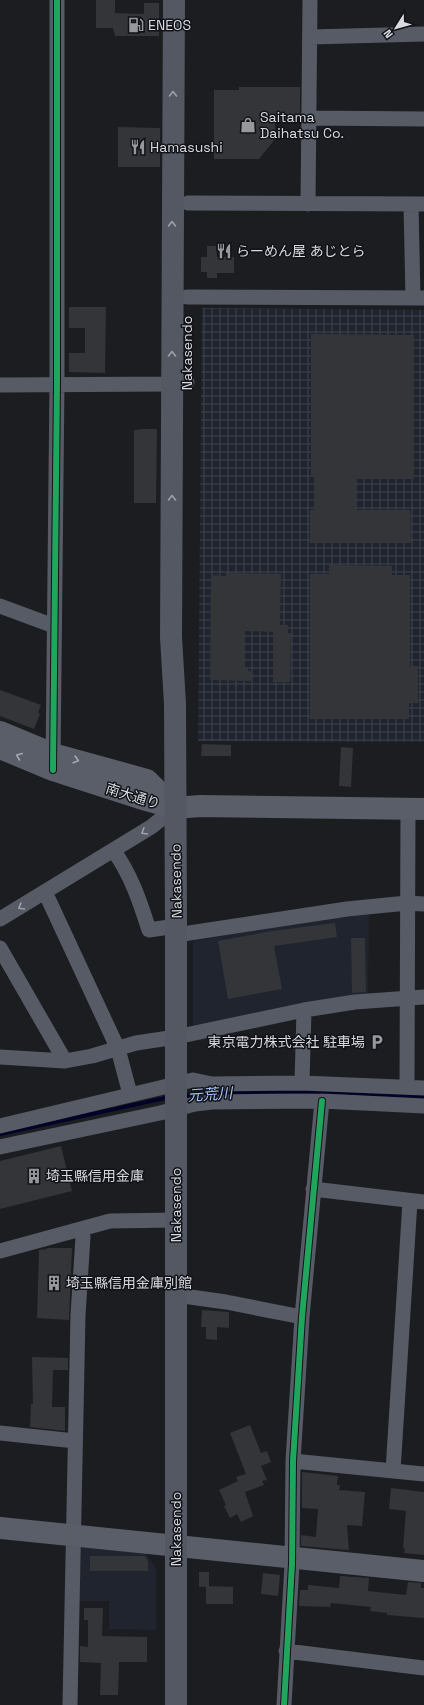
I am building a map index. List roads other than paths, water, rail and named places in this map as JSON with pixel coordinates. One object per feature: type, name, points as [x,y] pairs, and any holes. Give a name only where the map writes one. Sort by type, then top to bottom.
[{"type":"highway","name":"Nakasendo","points":[[174,0],[180,383]]},
{"type":"highway","name":"Nakasendo","points":[[176,1705],[175,704],[171,637],[180,383],[187,297],[189,0]]},
{"type":"street","points":[[53,762],[57,383],[57,0]]},
{"type":"street","points":[[308,204],[310,0]]},
{"type":"street","points":[[310,37],[424,34]]},
{"type":"street","points":[[309,118],[424,119]]},
{"type":"street","points":[[187,297],[418,298],[417,204],[188,203]]},
{"type":"street","points":[[0,385],[57,383],[180,383]]},
{"type":"street","points":[[0,606],[54,626]]},
{"type":"street","name":"南大通り","points":[[0,732],[53,762],[146,800],[175,808],[200,806],[416,809]]},
{"type":"street","name":"南大通り","points":[[0,748],[53,762]]},
{"type":"street","points":[[0,919],[151,827],[175,808]]},
{"type":"street","points":[[407,1086],[407,903],[416,809]]},
{"type":"street","points":[[113,850],[135,888],[149,930],[176,930],[407,903],[424,904]]},
{"type":"street","points":[[45,892],[118,1049],[130,1094]]},
{"type":"street","points":[[0,948],[65,1061]]},
{"type":"street","points":[[0,1058],[65,1061],[118,1049],[136,1042],[176,1037],[304,1010],[355,1002],[406,997],[424,997]]},
{"type":"street","points":[[302,1083],[304,1010]]},
{"type":"street","points":[[0,1126],[194,1080],[212,1084],[302,1083],[407,1086],[424,1088]]},
{"type":"street","points":[[284,1705],[292,1558],[293,1461],[302,1317],[322,1101]]},
{"type":"street","points":[[0,1147],[195,1104],[212,1102],[322,1101],[424,1106]]},
{"type":"street","points":[[313,1189],[417,1202],[393,1471]]},
{"type":"street","points":[[0,1251],[110,1221],[176,1220]]},
{"type":"street","points":[[70,1705],[78,1315],[83,1238],[81,1229]]},
{"type":"street","points":[[176,1295],[226,1302],[302,1317]]},
{"type":"street","points":[[0,1433],[75,1441]]},
{"type":"street","points":[[293,1461],[424,1474]]},
{"type":"street","points":[[0,1528],[424,1571]]},
{"type":"street","points":[[286,1651],[424,1668]]},
{"type":"waterway","name":"元荒川","points":[[182,1096],[273,1091],[333,1092],[424,1097]]},
{"type":"waterway","name":"元荒川","points":[[0,1134],[170,1097]]},
{"type":"place","name":"ENEOS","points":[[136,25]]},
{"type":"place","name":"Saitama Daihatsu Co.","points":[[248,125]]},
{"type":"place","name":"Hamasushi","points":[[138,147]]},
{"type":"place","name":"らーめん屋 あじとら","points":[[224,251]]},
{"type":"place","name":"東京電力株式会社 駐車場","points":[[377,1042]]},
{"type":"place","name":"埼玉縣信用金庫","points":[[34,1176]]},
{"type":"place","name":"埼玉縣信用金庫別館","points":[[54,1283]]}]
